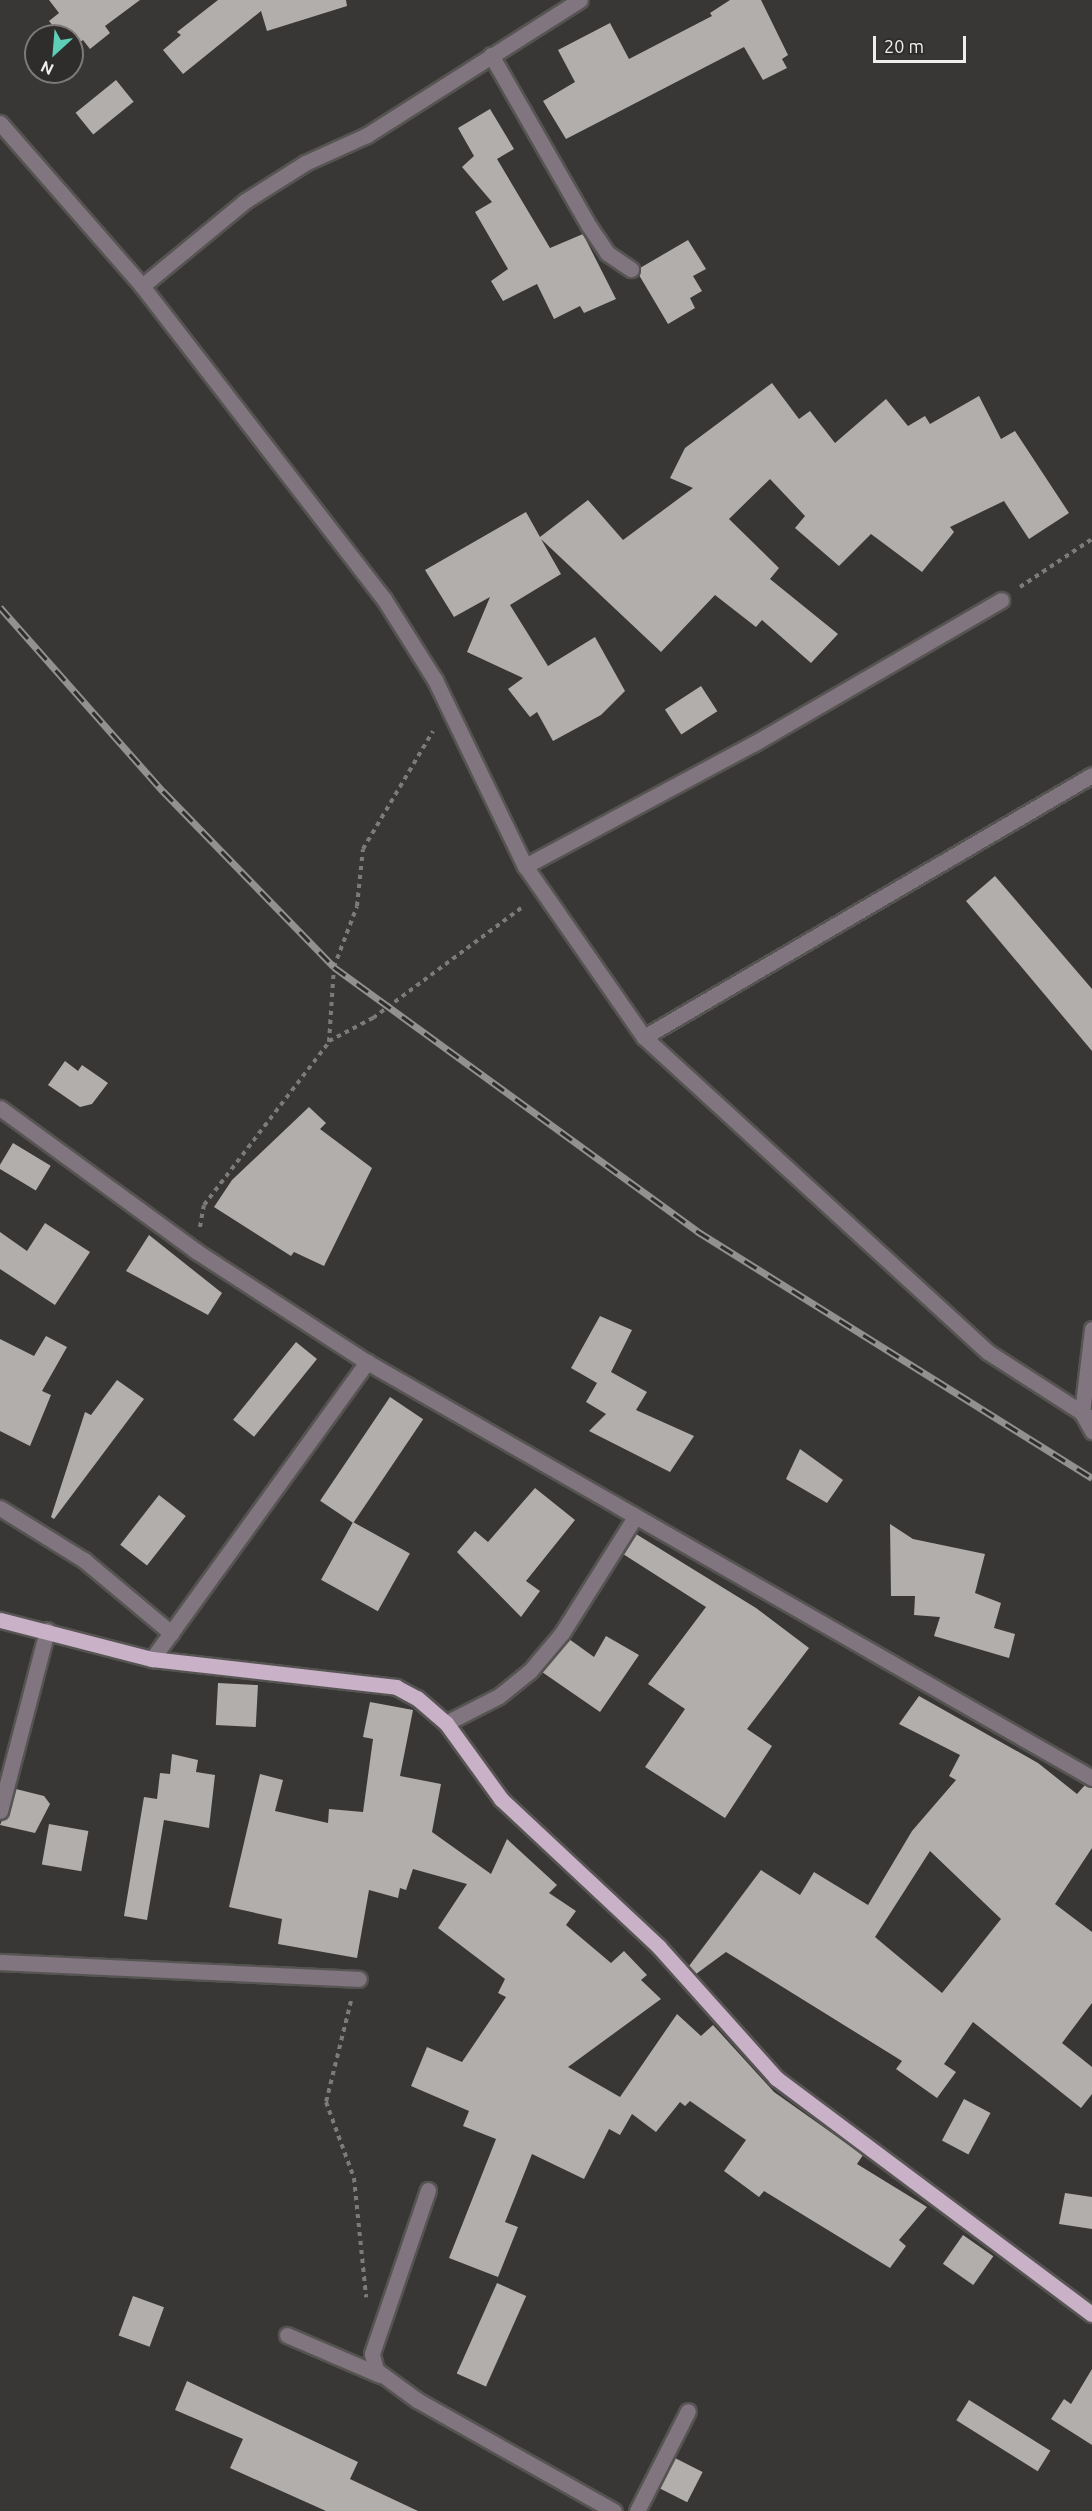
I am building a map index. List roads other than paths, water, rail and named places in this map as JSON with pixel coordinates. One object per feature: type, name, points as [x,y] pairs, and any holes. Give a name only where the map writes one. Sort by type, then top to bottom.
[{"type":"main road","points":[[0,1620],[47,1630],[152,1659],[396,1687],[446,1723],[501,1799],[658,1947],[776,2078],[1092,2314]]},
{"type":"street","points":[[142,286],[244,201],[305,163],[368,135],[579,0]]},
{"type":"street","points":[[491,56],[595,235],[607,252],[631,269]]},
{"type":"street","points":[[0,123],[142,286],[384,599],[447,706],[525,866],[644,1037],[987,1352],[1087,1416]]},
{"type":"street","points":[[525,866],[753,744],[1001,600]]},
{"type":"street","points":[[644,1037],[1092,776]]},
{"type":"street","points":[[0,1108],[196,1251],[367,1362],[1092,1778]]},
{"type":"street","points":[[1092,1329],[1087,1416],[1092,1431]]},
{"type":"street","points":[[152,1659],[367,1362]]},
{"type":"street","points":[[0,1508],[84,1560],[171,1633]]},
{"type":"street","points":[[446,1723],[499,1696],[530,1671],[562,1632],[635,1517]]},
{"type":"street","points":[[0,1811],[47,1630]]},
{"type":"street","points":[[0,1962],[359,1979]]},
{"type":"street","points":[[380,2375],[372,2354],[428,2190]]},
{"type":"street","points":[[287,2335],[380,2375],[614,2511]]},
{"type":"street","points":[[637,2511],[688,2411]]},
{"type":"railway","points":[[0,607],[163,791],[334,967],[697,1231],[1092,1478]]}]
